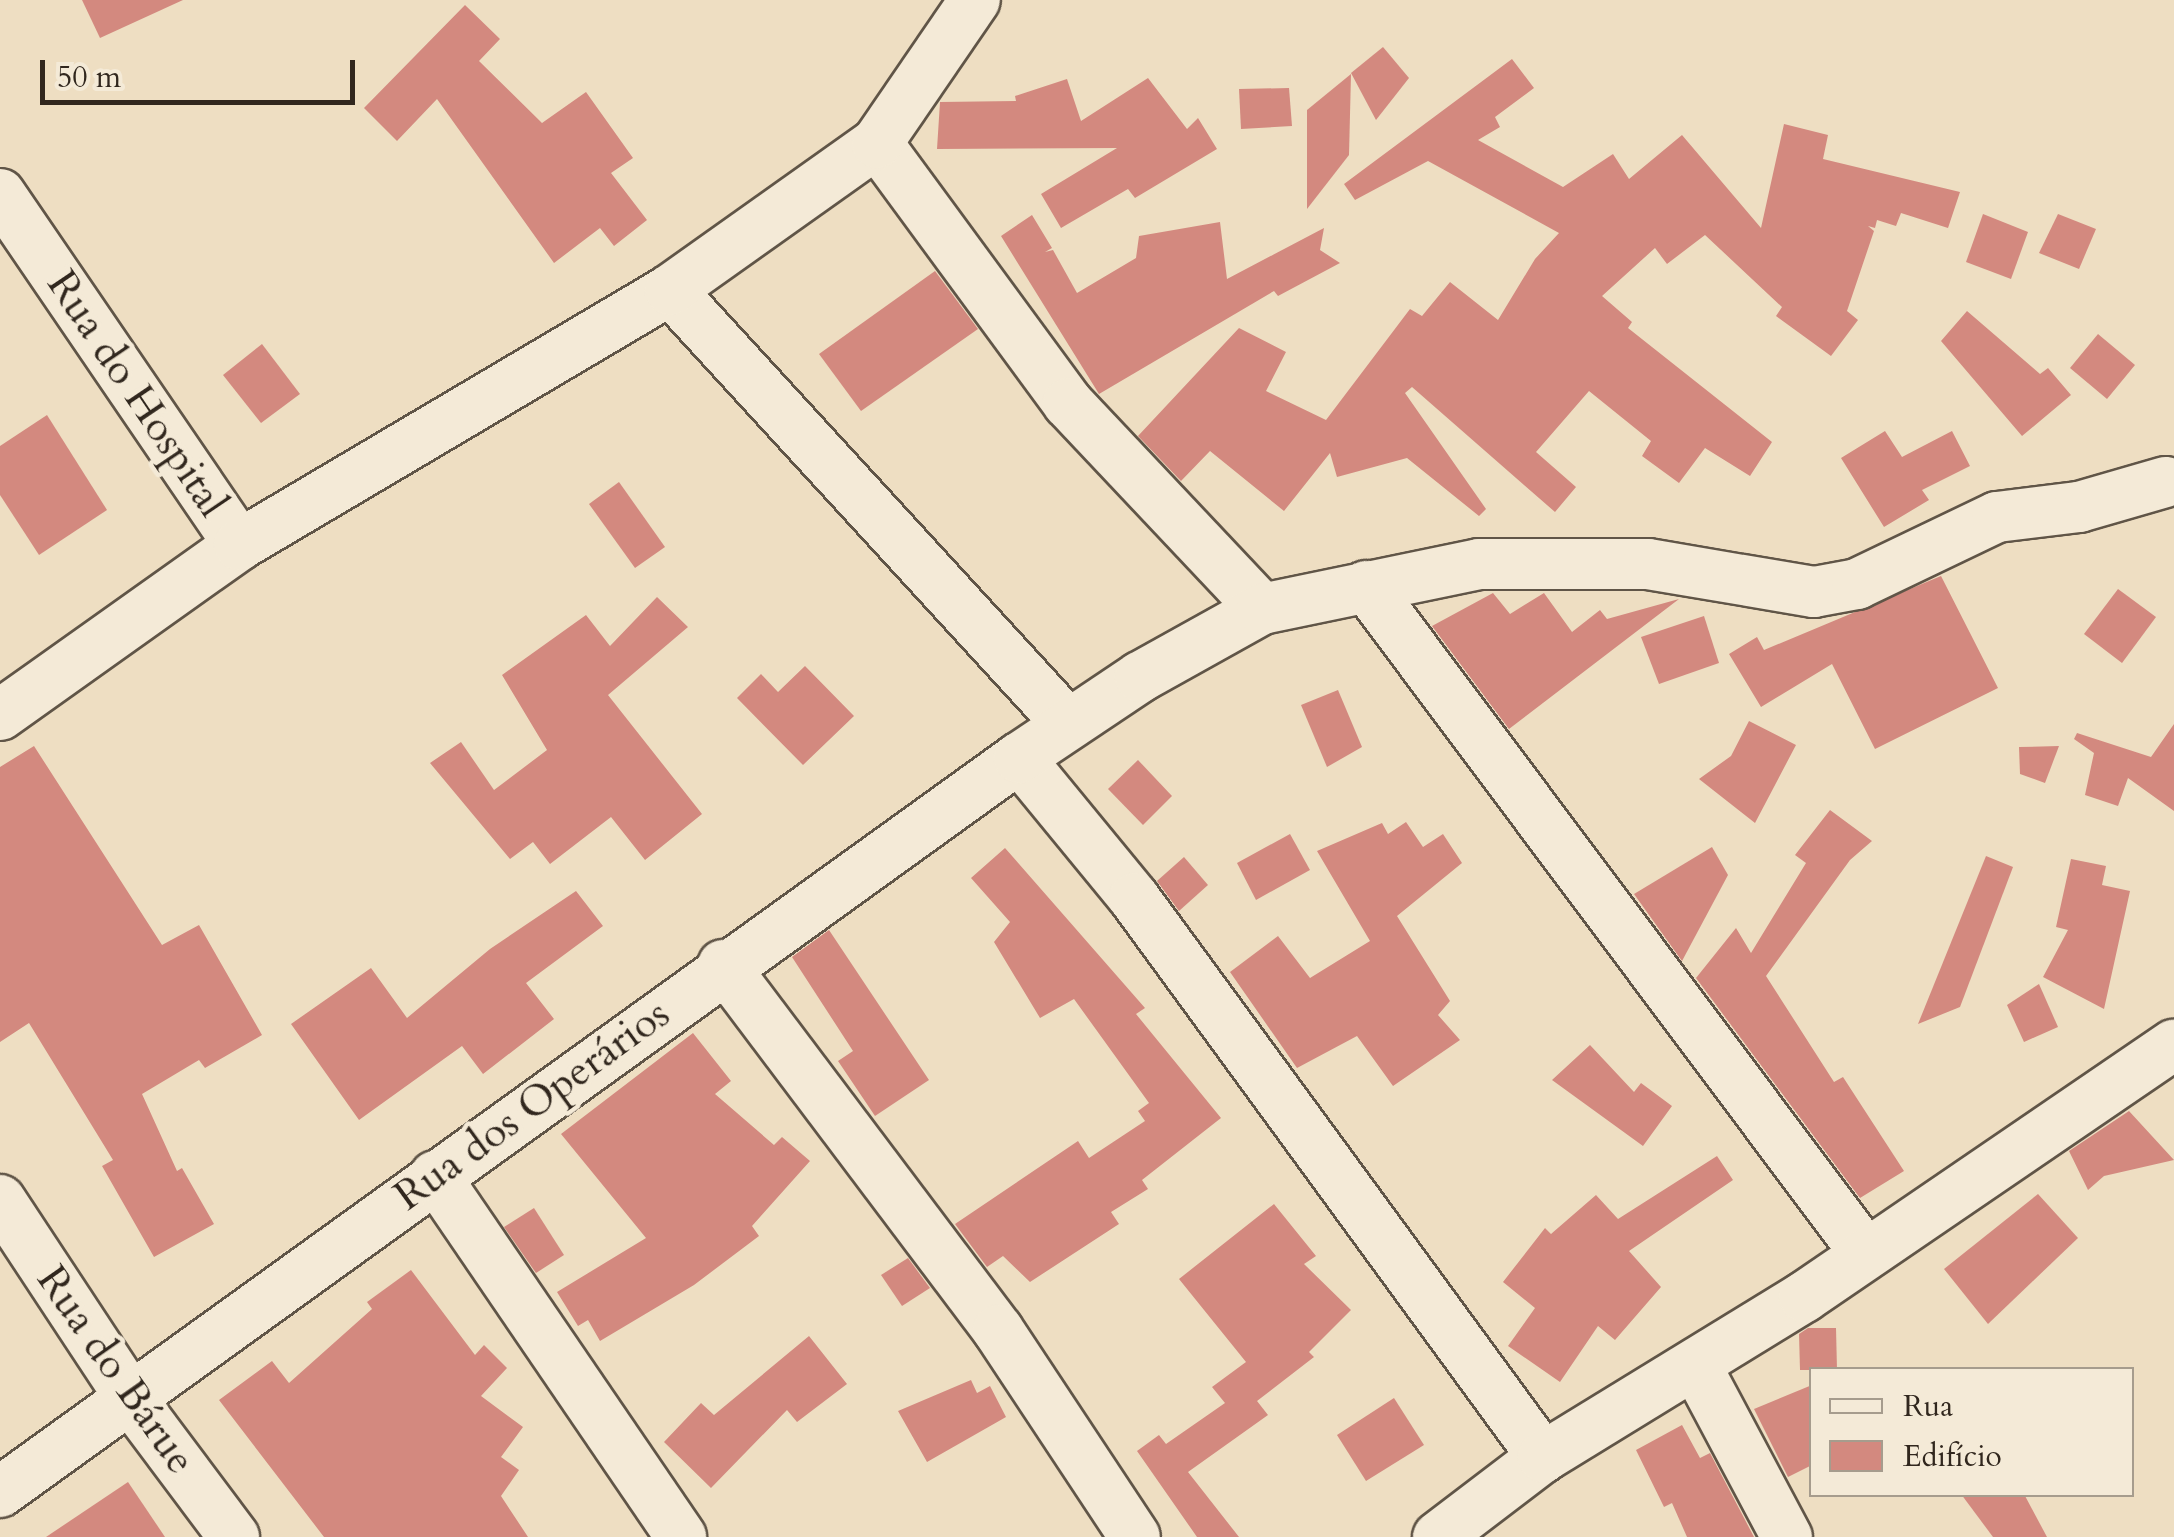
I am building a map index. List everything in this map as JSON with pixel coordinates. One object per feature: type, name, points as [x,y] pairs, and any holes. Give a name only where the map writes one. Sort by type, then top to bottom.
[{"type":"street","points":[[0,715],[239,545],[670,290],[877,143],[976,0]]},
{"type":"street","points":[[877,143],[1068,403],[1262,610]]},
{"type":"street","name":"Rua do Hospital","points":[[0,194],[239,545]]},
{"type":"street","points":[[670,290],[1068,724]]},
{"type":"street","name":"Rua dos Operários","points":[[0,1492],[133,1402],[723,965],[1018,758],[1068,724],[1262,610],[1480,564],[1648,564],[1814,592],[1857,584],[1997,517],[2079,507],[2165,482]]},
{"type":"street","points":[[1366,586],[1866,1254]]},
{"type":"street","points":[[1018,758],[1134,898],[1544,1457]]},
{"type":"street","points":[[723,965],[998,1330],[1135,1537]]},
{"type":"street","points":[[1449,1534],[1544,1457],[1696,1366],[2174,1045]]},
{"type":"street","points":[[435,1176],[681,1537]]},
{"type":"street","name":"Rua do Bárue","points":[[0,1200],[133,1402],[234,1537]]},
{"type":"street","points":[[1696,1366],[1787,1537]]},
{"type":"building","points":[[82,0],[183,0],[100,38]]},
{"type":"building","points":[[465,5],[500,39],[479,61],[542,123],[586,92],[633,158],[611,173],[647,220],[614,246],[600,228],[554,263],[437,99],[397,141],[364,108]]},
{"type":"building","points":[[1383,47],[1409,78],[1376,120],[1351,73]]},
{"type":"building","points":[[1512,59],[1534,88],[1495,117],[1500,127],[1478,140],[1563,187],[1613,154],[1629,179],[1682,135],[1761,228],[1784,124],[1828,135],[1823,159],[1960,192],[1948,228],[1901,213],[1896,226],[1877,220],[1875,228],[1868,226],[1874,231],[1847,311],[1858,320],[1831,356],[1776,316],[1782,307],[1705,235],[1667,264],[1655,248],[1602,296],[1632,322],[1628,328],[1772,442],[1750,476],[1705,448],[1679,483],[1642,456],[1651,441],[1589,391],[1536,452],[1576,487],[1555,512],[1412,387],[1405,393],[1486,509],[1479,516],[1407,458],[1337,477],[1330,453],[1284,511],[1210,451],[1181,481],[1138,436],[1239,328],[1286,352],[1266,391],[1326,420],[1410,309],[1422,316],[1450,282],[1498,320],[1535,259],[1559,233],[1428,161],[1355,200],[1344,184]]},
{"type":"building","points":[[1351,74],[1349,155],[1307,209],[1307,110]]},
{"type":"building","points":[[1148,78],[1187,129],[1198,118],[1217,149],[1135,198],[1128,189],[1061,228],[1041,194],[1117,148],[937,149],[940,102],[1016,101],[1015,96],[1067,79],[1081,121]]},
{"type":"building","points":[[1289,88],[1292,126],[1241,129],[1239,89]]},
{"type":"building","points":[[1983,214],[2028,232],[2011,279],[1966,262]]},
{"type":"building","points":[[2058,214],[2096,229],[2079,269],[2039,253]]},
{"type":"building","points":[[1032,215],[1052,248],[1045,252],[1053,250],[1077,293],[1136,258],[1139,236],[1220,222],[1227,279],[1324,228],[1320,250],[1340,263],[1278,296],[1274,291],[1099,394],[1001,236]]},
{"type":"building","points":[[935,271],[978,329],[861,411],[819,354]]},
{"type":"building","points":[[1967,311],[2040,374],[2048,368],[2071,395],[2022,436],[1941,341]]},
{"type":"building","points":[[2098,334],[2135,365],[2107,399],[2070,368]]},
{"type":"building","points":[[262,344],[300,394],[261,423],[223,375]]},
{"type":"building","points":[[47,415],[107,510],[39,555],[0,495],[0,446]]},
{"type":"building","points":[[1885,431],[1902,457],[1952,431],[1970,466],[1922,490],[1929,500],[1884,527],[1841,458]]},
{"type":"building","points":[[619,482],[665,547],[635,568],[589,504]]},
{"type":"building","points":[[1941,576],[1998,688],[1875,749],[1832,664],[1761,707],[1729,654],[1757,637],[1764,650]]},
{"type":"building","points":[[2118,589],[2156,617],[2122,663],[2084,634]]},
{"type":"building","points":[[1493,593],[1510,614],[1544,593],[1572,632],[1600,610],[1607,619],[1679,599],[1509,729],[1432,626]]},
{"type":"building","points":[[657,597],[688,627],[608,695],[702,814],[645,860],[611,817],[550,864],[533,842],[510,859],[430,763],[461,742],[494,790],[547,750],[502,675],[586,615],[610,646]]},
{"type":"building","points":[[1704,616],[1719,663],[1659,684],[1641,637]]},
{"type":"building","points":[[805,666],[854,716],[803,765],[737,698],[761,674],[778,692]]},
{"type":"building","points":[[1338,690],[1362,747],[1327,767],[1301,705]]},
{"type":"building","points":[[1749,721],[1796,745],[1755,823],[1699,779],[1731,756]]},
{"type":"building","points":[[2174,724],[2174,811],[2128,778],[2118,806],[2085,795],[2094,753],[2074,739],[2077,733],[2151,757]]},
{"type":"building","points":[[34,746],[162,945],[199,925],[262,1035],[205,1068],[199,1060],[142,1094],[177,1171],[182,1168],[214,1224],[154,1257],[102,1166],[113,1160],[29,1023],[0,1042],[0,767]]},
{"type":"building","points":[[2059,746],[2045,783],[2020,774],[2019,747]]},
{"type":"building","points":[[1138,760],[1172,796],[1143,825],[1108,789]]},
{"type":"building","points":[[1830,810],[1872,841],[1850,860],[1766,976],[1834,1082],[1843,1077],[1904,1171],[1860,1198],[1696,978],[1736,928],[1751,953],[1806,863],[1795,855]]},
{"type":"building","points":[[1406,822],[1423,847],[1443,834],[1462,863],[1397,916],[1450,1001],[1438,1015],[1460,1040],[1393,1086],[1357,1036],[1297,1068],[1230,972],[1278,936],[1310,978],[1370,941],[1317,851],[1382,823],[1388,834]]},
{"type":"building","points":[[1290,834],[1310,870],[1256,900],[1237,863]]},
{"type":"building","points":[[1712,847],[1728,875],[1682,961],[1634,894]]},
{"type":"building","points":[[1005,848],[1145,1008],[1136,1014],[1221,1118],[1142,1180],[1148,1189],[1111,1212],[1119,1224],[1030,1282],[1003,1256],[987,1267],[955,1224],[1078,1141],[1089,1158],[1145,1121],[1138,1111],[1149,1103],[1074,999],[1040,1018],[994,942],[1010,922],[971,878]]},
{"type":"building","points":[[1986,856],[2013,867],[1960,1007],[1918,1024]]},
{"type":"building","points":[[1184,857],[1208,885],[1179,911],[1157,881]]},
{"type":"building","points":[[2071,859],[2106,866],[2102,885],[2130,891],[2104,1009],[2043,977],[2068,930],[2056,927]]},
{"type":"building","points":[[576,891],[603,926],[526,983],[554,1019],[483,1074],[462,1046],[359,1120],[291,1024],[371,968],[407,1018],[490,949]]},
{"type":"building","points":[[829,930],[929,1080],[875,1116],[838,1061],[853,1051],[792,957]]},
{"type":"building","points":[[2039,984],[2058,1027],[2024,1042],[2007,1005]]},
{"type":"building","points":[[693,1033],[731,1081],[715,1094],[774,1145],[782,1137],[810,1161],[752,1226],[759,1236],[694,1285],[600,1341],[588,1320],[578,1326],[557,1292],[646,1238],[561,1134]]},
{"type":"building","points":[[1590,1045],[1634,1092],[1641,1083],[1672,1106],[1643,1146],[1552,1080]]},
{"type":"building","points":[[2129,1111],[2174,1160],[2104,1176],[2088,1190],[2069,1151]]},
{"type":"building","points":[[1717,1156],[1733,1180],[1629,1251],[1661,1287],[1615,1340],[1598,1326],[1560,1382],[1508,1346],[1535,1308],[1503,1282],[1545,1228],[1551,1234],[1596,1195],[1618,1219]]},
{"type":"building","points":[[2038,1194],[2078,1238],[1988,1324],[1944,1269]]},
{"type":"building","points":[[1274,1204],[1316,1256],[1304,1264],[1351,1310],[1309,1352],[1314,1357],[1257,1401],[1268,1415],[1188,1472],[1239,1537],[1197,1537],[1137,1451],[1159,1435],[1166,1444],[1225,1403],[1212,1387],[1246,1362],[1179,1279]]},
{"type":"building","points":[[534,1208],[564,1255],[536,1273],[504,1227]]},
{"type":"building","points":[[908,1258],[930,1288],[902,1306],[881,1275]]},
{"type":"building","points":[[411,1270],[475,1355],[484,1345],[507,1368],[481,1396],[523,1427],[501,1457],[519,1470],[501,1496],[528,1537],[324,1537],[219,1400],[272,1361],[289,1383],[372,1309],[367,1302]]},
{"type":"building","points":[[1808,1328],[1836,1328],[1837,1367],[1800,1370],[1799,1334]]},
{"type":"building","points":[[809,1336],[847,1384],[797,1422],[787,1410],[711,1488],[664,1442],[701,1403],[714,1415]]},
{"type":"building","points":[[971,1380],[977,1393],[990,1386],[1006,1417],[927,1462],[898,1411]]},
{"type":"building","points":[[1809,1386],[1809,1466],[1788,1477],[1754,1409]]},
{"type":"building","points":[[1394,1398],[1424,1445],[1366,1481],[1337,1435]]},
{"type":"building","points":[[1682,1425],[1700,1458],[1710,1453],[1754,1537],[1687,1537],[1672,1503],[1664,1507],[1636,1450]]},
{"type":"building","points":[[128,1482],[165,1537],[46,1537]]},
{"type":"building","points":[[1963,1497],[2026,1497],[2047,1537],[1993,1537]]}]
